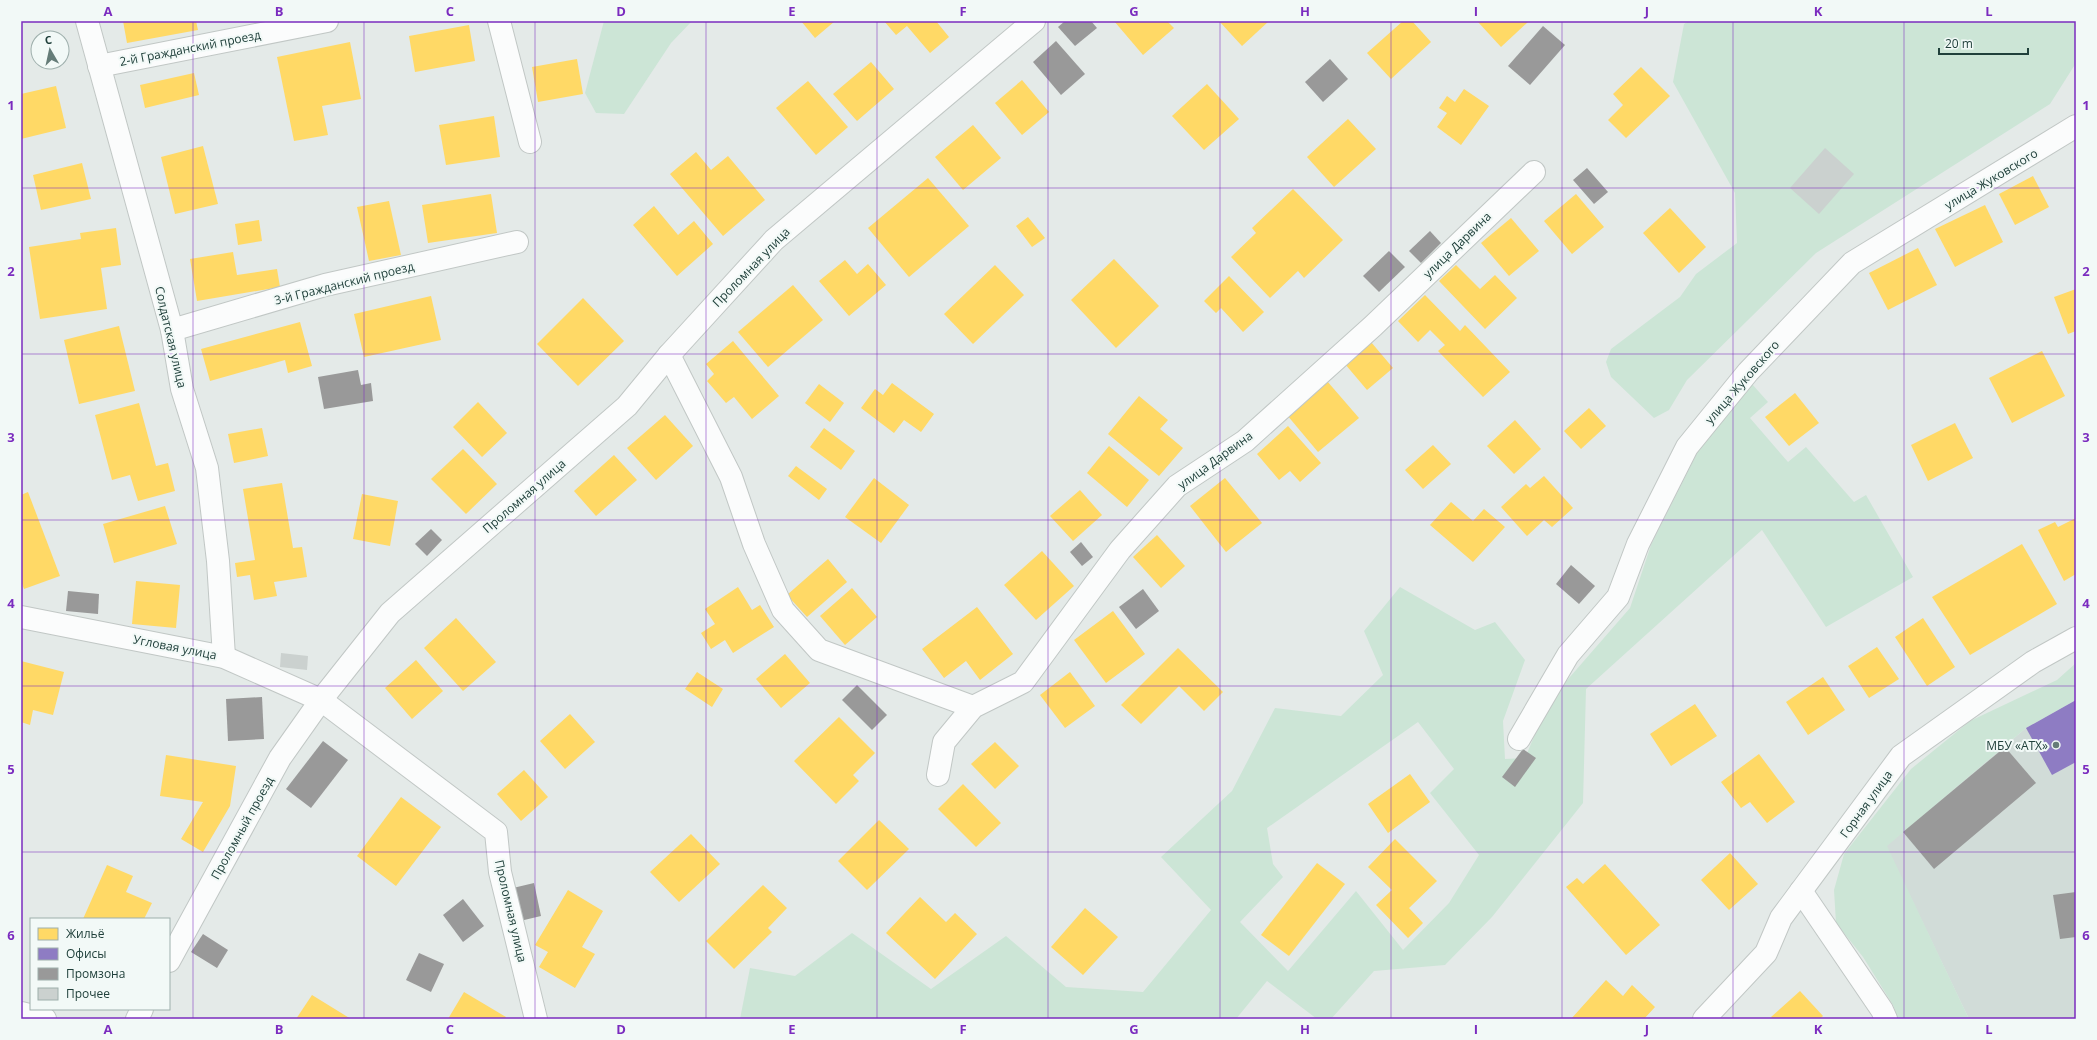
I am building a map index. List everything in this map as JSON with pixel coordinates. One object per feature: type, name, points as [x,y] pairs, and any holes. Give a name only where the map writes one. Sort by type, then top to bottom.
[{"type":"street","name":"Солдатская улица","points":[[87,21],[172,330],[182,389],[207,468],[218,561],[224,657]]},
{"type":"street","name":"2-й Гражданский проезд","points":[[99,66],[327,21]]},
{"type":"street","points":[[499,21],[530,142]]},
{"type":"street","name":"Проломная улица","points":[[536,1019],[500,872],[496,832],[321,700],[390,613],[627,406],[669,355],[774,240],[1034,21]]},
{"type":"street","name":"улица Жуковского","points":[[1519,739],[1568,655],[1618,597],[1638,544],[1687,446],[1748,372],[1852,263],[2076,126]]},
{"type":"street","name":"улица Дарвина","points":[[938,775],[944,742],[973,707],[1023,682],[1120,550],[1177,486],[1246,441],[1373,326],[1534,172]]},
{"type":"street","name":"3-й Гражданский проезд","points":[[172,330],[325,285],[517,242]]},
{"type":"street","points":[[669,355],[731,477],[754,544],[783,610],[818,650],[973,707]]},
{"type":"street","name":"Угловая улица","points":[[21,617],[224,657],[321,700]]},
{"type":"street","name":"Горная улица","points":[[1704,1019],[1766,953],[1781,918],[1901,756],[2033,662],[2076,638]]},
{"type":"street","name":"Проломный проезд","points":[[170,959],[280,758],[321,700]]},
{"type":"street","points":[[1801,891],[1882,1010],[1886,1019]]},
{"type":"street","points":[[137,1019],[142,1010]]},
{"type":"street","points":[[21,1013],[46,1019]]},
{"type":"shaded area","points":[[2076,700],[2076,1019],[1969,1019],[1886,846],[2026,728]]},
{"type":"green space","points":[[604,21],[692,21],[671,43],[624,114],[596,113],[585,93]]},
{"type":"green space","points":[[1689,21],[2076,21],[2076,63],[2050,104],[1816,253],[1687,380],[1669,410],[1654,418],[1611,377],[1606,362],[1611,349],[1680,297],[1696,274],[1737,243],[1735,193],[1673,82],[1684,24]]},
{"type":"green space","points":[[1752,384],[1768,402],[1750,418],[1788,462],[1806,447],[1854,502],[1866,495],[1913,577],[1826,627],[1762,530],[1586,689],[1583,803],[1492,917],[1445,965],[1374,971],[1331,1019],[1317,1019],[1267,981],[1236,1019],[740,1019],[750,968],[795,976],[852,933],[931,989],[1006,936],[1066,987],[1143,992],[1211,910],[1161,857],[1232,791],[1275,708],[1341,716],[1383,675],[1364,631],[1400,587],[1475,630],[1495,622],[1525,660],[1503,721],[1505,759],[1525,758],[1549,701],[1630,608],[1651,545],[1698,451]],"holes":[[[1418,722],[1454,769],[1430,793],[1479,855],[1449,903],[1403,950],[1356,891],[1288,971],[1240,922],[1283,877],[1273,864],[1267,828]]]},
{"type":"green space","points":[[2076,663],[2076,700],[2026,728],[1887,846],[1969,1019],[1898,1019],[1893,1005],[1863,957],[1836,923],[1834,890],[1844,854],[1911,769],[1970,721],[2057,680]]},
{"type":"building: Жильё","points":[[123,21],[196,21],[198,30],[127,43]]},
{"type":"building: Жильё","points":[[801,21],[835,21],[815,38]]},
{"type":"building: Жильё","points":[[884,21],[936,21],[949,37],[930,53],[907,26],[896,35]]},
{"type":"building: Жильё","points":[[1114,21],[1167,21],[1174,28],[1143,55]]},
{"type":"building: Жильё","points":[[1219,21],[1269,21],[1242,46]]},
{"type":"building: Жильё","points":[[1403,21],[1412,21],[1431,42],[1391,79],[1367,53]]},
{"type":"building: Жильё","points":[[1529,21],[1501,47],[1478,22]]},
{"type":"building: Жильё","points":[[469,25],[475,61],[415,72],[409,36]]},
{"type":"building: Жильё","points":[[350,42],[361,99],[322,106],[328,135],[294,141],[277,57]]},
{"type":"building: Жильё","points":[[577,59],[583,94],[538,102],[532,67]]},
{"type":"building: Жильё","points":[[871,62],[894,89],[857,121],[833,94]]},
{"type":"building: Жильё","points":[[1641,67],[1670,96],[1626,138],[1608,120],[1623,105],[1613,94]]},
{"type":"building: Жильё","points":[[194,73],[199,95],[145,108],[140,85]]},
{"type":"building: Жильё","points":[[1022,80],[1049,112],[1022,135],[995,103]]},
{"type":"building: Жильё","points":[[808,81],[848,127],[816,155],[776,108]]},
{"type":"building: Жильё","points":[[1207,84],[1239,119],[1204,150],[1172,116]]},
{"type":"building: Жильё","points":[[56,86],[66,128],[21,139],[21,94]]},
{"type":"building: Жильё","points":[[1464,89],[1489,106],[1461,145],[1437,127],[1447,113],[1439,108],[1447,96],[1455,102]]},
{"type":"building: Жильё","points":[[494,116],[500,157],[446,165],[439,125]]},
{"type":"building: Жильё","points":[[1348,119],[1376,149],[1334,187],[1307,157]]},
{"type":"building: Жильё","points":[[973,125],[1001,158],[963,190],[935,157]]},
{"type":"building: Жильё","points":[[203,146],[218,204],[175,214],[161,157]]},
{"type":"building: Жильё","points":[[696,152],[711,170],[728,156],[765,200],[723,236],[670,174]]},
{"type":"building: Жильё","points":[[82,163],[91,199],[41,210],[33,175]]},
{"type":"building: Жильё","points":[[2033,176],[2049,207],[2015,225],[1999,194]]},
{"type":"building: Жильё","points":[[928,178],[969,226],[909,277],[868,228]]},
{"type":"building: Жильё","points":[[1293,189],[1343,240],[1304,278],[1298,271],[1270,298],[1231,257],[1256,233],[1252,228]]},
{"type":"building: Жильё","points":[[491,194],[497,233],[428,243],[422,205]]},
{"type":"building: Жильё","points":[[1576,194],[1604,227],[1572,254],[1544,221]]},
{"type":"building: Жильё","points":[[389,201],[401,255],[369,261],[357,207]]},
{"type":"building: Жильё","points":[[1985,205],[2003,242],[1955,267],[1935,229]]},
{"type":"building: Жильё","points":[[654,206],[678,235],[694,221],[713,244],[677,276],[633,225]]},
{"type":"building: Жильё","points":[[1670,208],[1706,247],[1679,273],[1643,233]]},
{"type":"building: Жильё","points":[[1028,217],[1045,238],[1032,247],[1016,226]]},
{"type":"building: Жильё","points":[[1511,218],[1539,251],[1509,276],[1481,243]]},
{"type":"building: Жильё","points":[[259,220],[262,241],[238,245],[235,224]]},
{"type":"building: Жильё","points":[[116,228],[121,265],[101,268],[107,309],[40,319],[29,247],[81,239],[80,233]]},
{"type":"building: Жильё","points":[[1918,248],[1937,285],[1888,310],[1869,273]]},
{"type":"building: Жильё","points":[[233,252],[237,275],[277,269],[280,287],[197,301],[190,259]]},
{"type":"building: Жильё","points":[[1114,259],[1159,306],[1116,348],[1071,300]]},
{"type":"building: Жильё","points":[[845,260],[857,274],[868,264],[886,285],[849,316],[819,281]]},
{"type":"building: Жильё","points":[[995,265],[1024,295],[973,344],[944,314]]},
{"type":"building: Жильё","points":[[1456,265],[1480,289],[1495,275],[1517,298],[1485,329],[1439,281]]},
{"type":"building: Жильё","points":[[1229,276],[1264,312],[1243,332],[1221,308],[1216,313],[1204,301]]},
{"type":"building: Жильё","points":[[793,285],[823,320],[768,367],[738,332]]},
{"type":"building: Жильё","points":[[2076,289],[2076,331],[2068,334],[2054,297]]},
{"type":"building: Жильё","points":[[1425,295],[1460,331],[1465,325],[1510,372],[1483,397],[1438,351],[1445,345],[1430,330],[1418,342],[1398,321]]},
{"type":"building: Жильё","points":[[431,296],[441,340],[364,357],[354,314]]},
{"type":"building: Жильё","points":[[583,298],[624,341],[578,386],[537,344]]},
{"type":"building: Жильё","points":[[300,322],[312,366],[288,373],[285,360],[210,381],[201,349]]},
{"type":"building: Жильё","points":[[119,326],[135,391],[79,404],[64,340]]},
{"type":"building: Жильё","points":[[733,341],[779,396],[752,419],[734,397],[726,403],[707,381],[714,374],[706,364]]},
{"type":"building: Жильё","points":[[1371,342],[1393,368],[1367,390],[1345,364]]},
{"type":"building: Жильё","points":[[2042,351],[2065,396],[2012,423],[1989,378]]},
{"type":"building: Жильё","points":[[1327,381],[1359,418],[1318,452],[1287,415]]},
{"type":"building: Жильё","points":[[892,383],[934,414],[921,432],[904,420],[894,433],[861,408],[875,389],[883,395]]},
{"type":"building: Жильё","points":[[819,384],[844,403],[830,422],[805,403]]},
{"type":"building: Жильё","points":[[1795,393],[1819,423],[1789,446],[1765,417]]},
{"type":"building: Жильё","points":[[1139,396],[1168,420],[1160,429],[1183,448],[1159,476],[1108,434]]},
{"type":"building: Жильё","points":[[478,402],[507,433],[482,457],[453,427]]},
{"type":"building: Жильё","points":[[139,403],[156,466],[168,463],[175,491],[138,501],[130,475],[112,480],[95,415]]},
{"type":"building: Жильё","points":[[1589,408],[1606,426],[1581,449],[1564,431]]},
{"type":"building: Жильё","points":[[665,415],[693,446],[656,480],[627,448]]},
{"type":"building: Жильё","points":[[1515,420],[1541,449],[1514,474],[1487,446]]},
{"type":"building: Жильё","points":[[1955,423],[1973,458],[1928,481],[1911,445]]},
{"type":"building: Жильё","points":[[1288,426],[1321,463],[1300,482],[1290,471],[1279,480],[1257,454]]},
{"type":"building: Жильё","points":[[262,428],[268,456],[234,463],[228,434]]},
{"type":"building: Жильё","points":[[824,428],[855,451],[841,470],[810,447]]},
{"type":"building: Жильё","points":[[1433,445],[1451,464],[1423,489],[1405,470]]},
{"type":"building: Жильё","points":[[1109,446],[1149,480],[1127,507],[1087,473]]},
{"type":"building: Жильё","points":[[463,449],[497,484],[466,514],[431,479]]},
{"type":"building: Жильё","points":[[614,455],[637,480],[596,516],[574,491]]},
{"type":"building: Жильё","points":[[796,466],[827,489],[819,500],[788,476]]},
{"type":"building: Жильё","points":[[1544,476],[1573,508],[1552,527],[1544,520],[1527,536],[1501,507],[1526,484],[1530,488]]},
{"type":"building: Жильё","points":[[874,478],[909,505],[881,543],[845,517]]},
{"type":"building: Жильё","points":[[1225,478],[1262,523],[1226,552],[1190,506]]},
{"type":"building: Жильё","points":[[282,483],[293,548],[302,547],[307,577],[274,582],[277,596],[254,600],[250,575],[237,577],[235,563],[255,560],[243,489]]},
{"type":"building: Жильё","points":[[1080,490],[1102,515],[1073,541],[1050,516]]},
{"type":"building: Жильё","points":[[28,492],[60,576],[24,589],[21,581],[21,495]]},
{"type":"building: Жильё","points":[[362,494],[398,501],[390,546],[353,539]]},
{"type":"building: Жильё","points":[[1451,502],[1473,521],[1484,509],[1505,527],[1473,562],[1430,525]]},
{"type":"building: Жильё","points":[[165,506],[177,544],[114,563],[103,524]]},
{"type":"building: Жильё","points":[[2076,518],[2076,574],[2064,581],[2038,530],[2055,522],[2058,527]]},
{"type":"building: Жильё","points":[[1157,535],[1185,566],[1161,588],[1133,557]]},
{"type":"building: Жильё","points":[[2022,544],[2057,604],[1970,655],[1932,597]]},
{"type":"building: Жильё","points":[[1042,551],[1074,586],[1036,620],[1004,585]]},
{"type":"building: Жильё","points":[[828,559],[847,582],[807,617],[787,595]]},
{"type":"building: Жильё","points":[[136,581],[180,585],[176,628],[132,624]]},
{"type":"building: Жильё","points":[[738,587],[752,610],[760,605],[774,627],[733,653],[725,640],[711,649],[701,633],[715,624],[705,609]]},
{"type":"building: Жильё","points":[[852,588],[877,617],[845,645],[820,616]]},
{"type":"building: Жильё","points":[[977,607],[1013,654],[980,680],[966,661],[944,678],[922,649]]},
{"type":"building: Жильё","points":[[1113,611],[1145,654],[1106,683],[1074,640]]},
{"type":"building: Жильё","points":[[456,618],[496,662],[463,691],[424,648]]},
{"type":"building: Жильё","points":[[1923,618],[1955,667],[1927,686],[1895,637]]},
{"type":"building: Жильё","points":[[1877,647],[1899,679],[1869,698],[1848,666]]},
{"type":"building: Жильё","points":[[1178,648],[1223,692],[1204,711],[1179,686],[1141,724],[1121,705]]},
{"type":"building: Жильё","points":[[785,654],[810,683],[781,708],[756,679]]},
{"type":"building: Жильё","points":[[416,660],[443,691],[412,719],[385,688]]},
{"type":"building: Жильё","points":[[21,661],[64,672],[53,715],[33,710],[30,725],[21,722]]},
{"type":"building: Жильё","points":[[697,672],[723,689],[712,707],[685,689]]},
{"type":"building: Жильё","points":[[1070,672],[1095,706],[1065,728],[1040,695]]},
{"type":"building: Жильё","points":[[1823,677],[1845,710],[1808,735],[1786,702]]},
{"type":"building: Жильё","points":[[1695,704],[1717,736],[1671,766],[1650,734]]},
{"type":"building: Жильё","points":[[570,714],[595,742],[565,769],[540,741]]},
{"type":"building: Жильё","points":[[839,717],[875,753],[853,775],[859,781],[836,804],[794,761]]},
{"type":"building: Жильё","points":[[995,742],[1019,766],[995,789],[971,764]]},
{"type":"building: Жильё","points":[[1759,754],[1795,802],[1767,823],[1750,802],[1741,808],[1721,782]]},
{"type":"building: Жильё","points":[[166,755],[236,766],[230,806],[203,852],[181,839],[203,802],[160,796]]},
{"type":"building: Жильё","points":[[524,770],[548,797],[521,821],[497,794]]},
{"type":"building: Жильё","points":[[1410,774],[1430,802],[1388,833],[1368,804]]},
{"type":"building: Жильё","points":[[963,784],[1001,823],[976,847],[938,809]]},
{"type":"building: Жильё","points":[[401,797],[441,827],[396,886],[357,856]]},
{"type":"building: Жильё","points":[[879,820],[909,849],[867,890],[838,861]]},
{"type":"building: Жильё","points":[[691,834],[720,864],[679,902],[650,872]]},
{"type":"building: Жильё","points":[[1395,839],[1437,881],[1409,908],[1423,923],[1408,938],[1376,905],[1392,890],[1368,867]]},
{"type":"building: Жильё","points":[[1730,853],[1758,884],[1729,910],[1701,880]]},
{"type":"building: Жильё","points":[[1317,863],[1345,884],[1289,956],[1261,935]]},
{"type":"building: Жильё","points":[[1605,864],[1660,925],[1626,955],[1566,887],[1577,878],[1583,884]]},
{"type":"building: Жильё","points":[[107,865],[133,876],[126,892],[152,903],[144,918],[83,918]]},
{"type":"building: Жильё","points":[[763,885],[787,908],[768,928],[772,932],[734,969],[706,941]]},
{"type":"building: Жильё","points":[[568,890],[603,911],[582,947],[595,954],[575,988],[539,967],[548,952],[535,945]]},
{"type":"building: Жильё","points":[[920,897],[946,922],[955,913],[977,934],[935,979],[886,933]]},
{"type":"building: Жильё","points":[[1085,908],[1118,937],[1083,975],[1051,947]]},
{"type":"building: Жильё","points":[[1606,980],[1623,996],[1632,985],[1655,1007],[1644,1019],[1571,1019]]},
{"type":"building: Жильё","points":[[1800,991],[1823,1016],[1820,1019],[1773,1019],[1771,1017]]},
{"type":"building: Жильё","points":[[464,992],[506,1017],[505,1019],[448,1019]]},
{"type":"building: Жильё","points":[[312,995],[351,1019],[296,1019]]},
{"type":"building: Офисы","name":"МБУ «АТХ»","points":[[2076,700],[2076,762],[2052,775],[2026,728]]},
{"type":"building: Промзона","points":[[1065,21],[1091,21],[1097,28],[1075,46],[1058,27]]},
{"type":"building: Промзона","points":[[1543,26],[1565,45],[1530,85],[1508,66]]},
{"type":"building: Промзона","points":[[1056,41],[1085,74],[1061,95],[1033,62]]},
{"type":"building: Промзона","points":[[1330,59],[1348,79],[1323,102],[1305,82]]},
{"type":"building: Промзона","points":[[1587,168],[1608,192],[1594,204],[1573,180]]},
{"type":"building: Промзона","points":[[1430,231],[1441,243],[1421,263],[1409,251]]},
{"type":"building: Промзона","points":[[1389,251],[1405,267],[1379,292],[1363,276]]},
{"type":"building: Промзона","points":[[358,370],[361,385],[371,383],[373,401],[324,409],[318,377]]},
{"type":"building: Промзона","points":[[431,529],[442,540],[427,556],[415,544]]},
{"type":"building: Промзона","points":[[1081,542],[1093,557],[1082,566],[1070,552]]},
{"type":"building: Промзона","points":[[1571,565],[1595,586],[1579,604],[1556,584]]},
{"type":"building: Промзона","points":[[1143,589],[1159,611],[1136,629],[1119,607]]},
{"type":"building: Промзона","points":[[68,591],[99,594],[98,614],[66,611]]},
{"type":"building: Промзона","points":[[857,685],[887,715],[872,730],[842,700]]},
{"type":"building: Промзона","points":[[262,697],[264,739],[228,741],[226,699]]},
{"type":"building: Промзона","points":[[323,741],[348,760],[311,808],[286,789]]},
{"type":"building: Промзона","points":[[2005,747],[2036,783],[1934,869],[1903,832]]},
{"type":"building: Промзона","points":[[1523,749],[1536,758],[1515,787],[1502,777]]},
{"type":"building: Промзона","points":[[534,883],[541,916],[520,921],[513,888]]},
{"type":"building: Промзона","points":[[2076,892],[2076,937],[2060,939],[2053,895]]},
{"type":"building: Промзона","points":[[463,899],[484,926],[463,942],[443,915]]},
{"type":"building: Промзона","points":[[203,934],[228,950],[217,968],[191,952]]},
{"type":"building: Промзона","points":[[419,953],[444,964],[431,992],[406,980]]},
{"type":"building: Прочее","points":[[1825,148],[1854,174],[1819,214],[1790,188]]},
{"type":"building: Прочее","points":[[281,653],[308,656],[307,670],[280,667]]},
{"type":"place","name":"МБУ «АТХ»","points":[[2056,745]]}]
